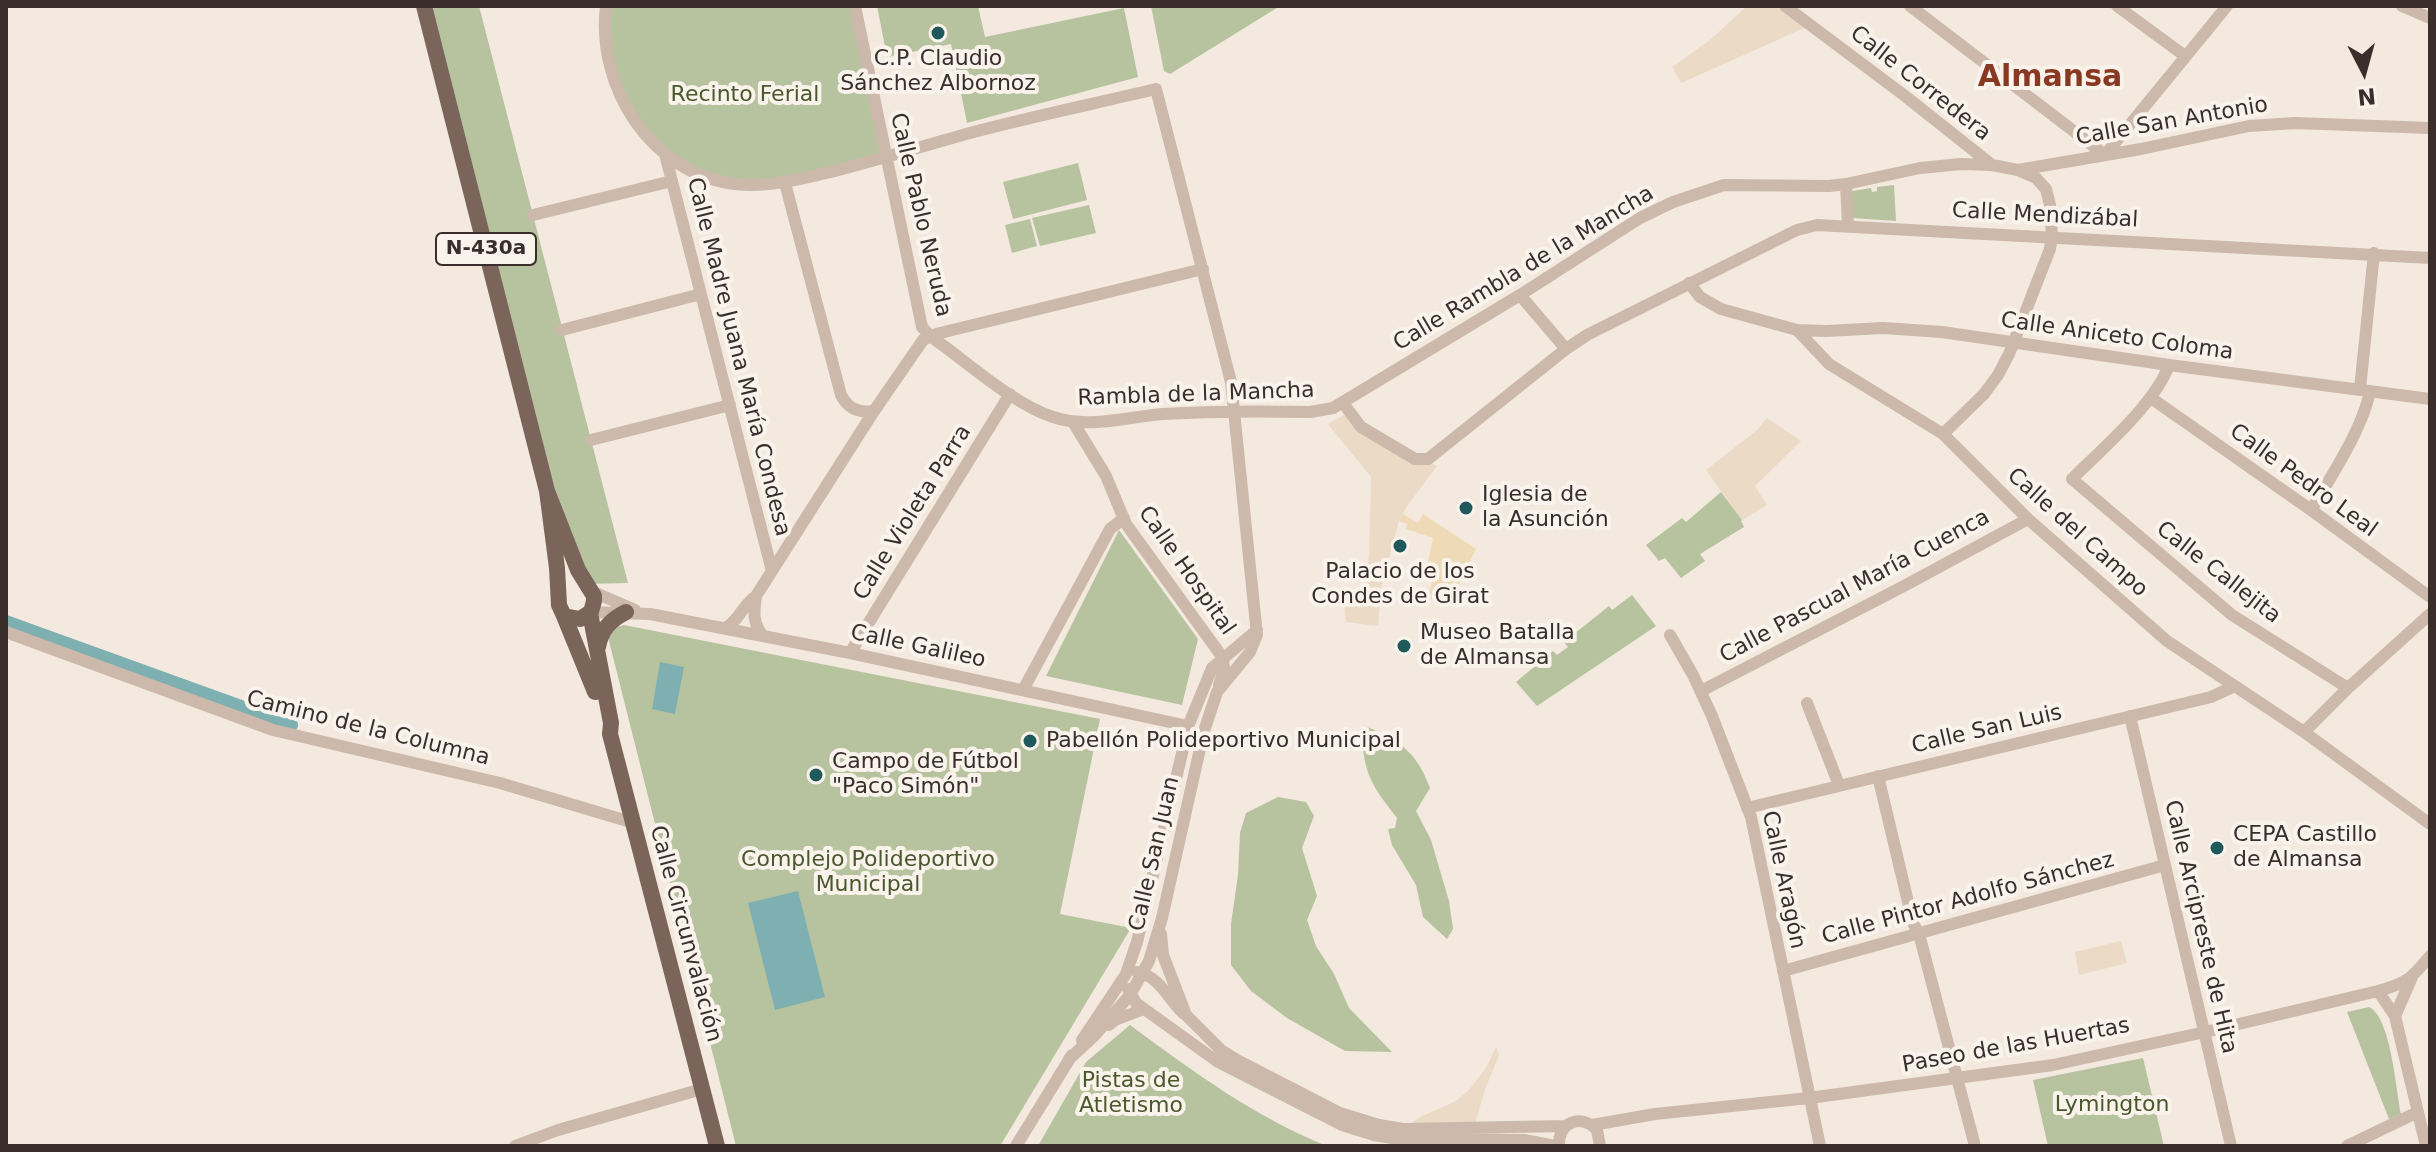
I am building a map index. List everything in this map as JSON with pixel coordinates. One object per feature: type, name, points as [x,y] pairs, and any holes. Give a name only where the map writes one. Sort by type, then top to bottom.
[{"type":"main road","name":"N-430a","points":[[424,6],[547,491],[562,608]]},
{"type":"main road","name":"N-430a","points":[[547,491],[589,589]]},
{"type":"main road","points":[[579,584],[589,589],[594,601],[590,612],[580,619],[562,608],[561,593],[567,587],[579,584]]},
{"type":"main road","name":"Calle Circunvalación","points":[[562,608],[610,734],[717,1146]]},
{"type":"main road","name":"Calle Circunvalación","points":[[590,612],[611,723],[610,734]]},
{"type":"main road","points":[[597,653],[605,628],[616,617],[632,612]]},
{"type":"street","points":[[606,6],[605,45],[611,75],[626,107],[665,154],[692,172],[718,181],[745,185],[785,183],[1156,89],[1231,382],[1257,630]]},
{"type":"street","name":"Calle Pablo Neruda","points":[[855,6],[920,321],[930,336]]},
{"type":"street","name":"Calle Corredera","points":[[1785,6],[1992,165]]},
{"type":"street","points":[[1910,6],[2105,155],[2227,6]]},
{"type":"street","points":[[2117,6],[2185,56]]},
{"type":"street","points":[[2402,6],[2430,18]]},
{"type":"street","name":"Calle San Antonio","points":[[2018,170],[2224,130],[2274,124],[2430,128]]},
{"type":"street","name":"Calle Madre Juana María Condesa","points":[[665,154],[772,571]]},
{"type":"street","name":"Calle Rambla de la Mancha","points":[[1343,403],[1640,218],[1702,191],[1724,185],[1813,187],[1846,184],[1949,165],[1992,165],[2018,170]]},
{"type":"street","points":[[1943,434],[1984,394],[1998,375],[2050,249],[2052,236],[2046,189],[2036,178],[2018,170]]},
{"type":"street","points":[[533,215],[672,181]]},
{"type":"street","points":[[785,183],[841,395],[848,406],[856,411],[874,411]]},
{"type":"street","points":[[1846,184],[1848,225]]},
{"type":"street","name":"Calle Mendizábal","points":[[1343,403],[1361,427],[1415,459],[1428,459],[1566,349],[1598,329],[1797,230],[1817,225],[2430,258]]},
{"type":"street","points":[[2311,510],[2366,407],[2374,253]]},
{"type":"street","points":[[725,628],[735,622],[756,596],[923,340],[1203,269]]},
{"type":"street","name":"Calle Aniceto Coloma","points":[[1689,283],[1700,297],[1721,309],[1797,330],[1915,330],[2430,399]]},
{"type":"street","points":[[562,330],[701,294]]},
{"type":"street","points":[[1520,295],[1566,349]]},
{"type":"street","name":"Calle del Campo","points":[[1797,330],[1829,364],[1943,434],[2028,519],[2167,641],[2304,732],[2430,824]]},
{"type":"street","name":"Rambla de la Mancha","points":[[930,336],[1010,394],[1042,413],[1073,422],[1160,414],[1310,412],[1343,403]]},
{"type":"street","points":[[2151,398],[2164,380],[2169,365]]},
{"type":"street","name":"Calle Violeta Parra","points":[[850,653],[1010,394]]},
{"type":"street","name":"Calle Callejita","points":[[2151,398],[2072,479],[2232,615],[2348,688]]},
{"type":"street","name":"Calle Pedro Leal","points":[[2151,398],[2430,597]]},
{"type":"street","points":[[591,440],[730,405]]},
{"type":"street","name":"Calle Hospital","points":[[1073,422],[1106,476],[1124,518],[1223,658]]},
{"type":"street","points":[[1023,690],[1110,529],[1124,518]]},
{"type":"street","name":"Calle Pascual María Cuenca","points":[[1701,691],[2028,519]]},
{"type":"street","name":"Calle Galileo","points":[[589,589],[632,612]]},
{"type":"street","points":[[756,596],[754,618],[763,636]]},
{"type":"street","name":"Calle Galileo","points":[[590,612],[632,612],[725,628],[1189,724]]},
{"type":"street","points":[[2304,732],[2430,614]]},
{"type":"street","name":"Calle San Juan","points":[[1126,974],[1137,942],[1189,724],[1209,675],[1223,658],[1257,630]]},
{"type":"street","name":"Calle San Juan","points":[[1217,692],[1250,652],[1257,640],[1257,630]]},
{"type":"street","name":"Camino de la Columna","points":[[6,632],[273,730],[500,783],[634,823]]},
{"type":"street","name":"Calle Aragón","points":[[1670,635],[1701,691],[1747,808],[1820,1146]]},
{"type":"street","name":"Calle San Juan","points":[[1094,1036],[1130,995],[1152,953],[1204,729],[1224,669],[1223,658]]},
{"type":"street","name":"Calle San Luis","points":[[1747,808],[2211,697],[2235,686]]},
{"type":"street","points":[[1807,703],[1839,785]]},
{"type":"street","name":"Calle Arcipreste de Hita","points":[[2130,716],[2231,1146]]},
{"type":"street","points":[[1189,724],[1199,719],[1204,722],[1204,729]]},
{"type":"street","name":"Calle del Campo","points":[[2339,758],[2430,815]]},
{"type":"street","points":[[1878,776],[1913,923],[1919,934],[1975,1146]]},
{"type":"street","name":"Calle Pintor Adolfo Sánchez","points":[[1783,971],[2165,865]]},
{"type":"street","points":[[1162,918],[1163,955],[1186,1015]]},
{"type":"street","name":"Paseo de las Huertas","points":[[1565,1126],[1579,1121],[1592,1125],[1655,1114],[1809,1098],[2053,1065],[2378,991],[2402,984],[2430,956]]},
{"type":"street","points":[[1016,1146],[1126,974],[1134,971],[1140,978],[1156,979],[1168,997],[1221,1050],[1340,1113],[1366,1122],[1415,1129],[1565,1126]]},
{"type":"street","points":[[1126,974],[1130,995],[1144,1009],[1218,1062],[1359,1131],[1399,1139],[1524,1140],[1557,1146],[1565,1126]]},
{"type":"street","points":[[2395,1016],[2412,977]]},
{"type":"street","points":[[2378,991],[2395,1016],[2426,1146]]},
{"type":"street","points":[[1069,1059],[1115,1020],[1144,1009]]},
{"type":"street","points":[[515,1146],[558,1130],[702,1089]]},
{"type":"street","points":[[2347,1146],[2418,1112]]},
{"type":"street","points":[[1592,1125],[1600,1137],[1600,1146]]},
{"type":"green space","points":[[424,6],[479,6],[628,583],[585,584],[562,525]]},
{"type":"green space","name":"Recinto Ferial","points":[[606,6],[855,6],[886,158],[770,185],[692,172],[636,121],[605,45]]},
{"type":"green space","points":[[877,6],[978,6],[985,37],[1124,8],[1138,77],[967,123],[951,44],[887,57]]},
{"type":"green space","points":[[1151,6],[1280,6],[1170,74],[1164,71]]},
{"type":"green space","points":[[1078,163],[1087,200],[1013,219],[1003,182]]},
{"type":"green space","points":[[1894,185],[1896,221],[1852,218],[1852,191],[1871,188],[1872,192],[1877,191],[1877,187]]},
{"type":"green space","points":[[1089,205],[1096,233],[1040,246],[1032,218]]},
{"type":"green space","points":[[1030,219],[1037,246],[1012,253],[1005,225]]},
{"type":"green space","points":[[1721,492],[1744,527],[1700,554],[1705,561],[1681,578],[1665,558],[1659,561],[1646,545],[1682,518],[1686,522]]},
{"type":"green space","points":[[1119,530],[1198,639],[1182,705],[1046,676]]},
{"type":"green space","points":[[1632,595],[1656,626],[1537,706],[1516,682],[1553,651],[1557,655],[1568,647],[1564,642],[1609,606],[1612,610]]},
{"type":"green space","name":"Complejo Polideportivo Municipal","points":[[624,625],[1100,719],[1060,914],[1131,928],[1000,1146],[736,1146],[608,637],[613,628]]},
{"type":"green space","points":[[1367,727],[1406,750],[1419,766],[1430,788],[1416,811],[1431,840],[1449,901],[1453,929],[1447,939],[1423,917],[1416,885],[1392,845],[1388,829],[1395,828],[1397,818],[1375,787],[1367,769],[1361,731]]},
{"type":"green space","points":[[1278,797],[1306,802],[1314,816],[1302,848],[1317,896],[1307,920],[1316,946],[1334,974],[1349,1008],[1392,1052],[1345,1051],[1287,1018],[1251,991],[1231,965],[1231,924],[1240,833],[1246,813]]},
{"type":"green space","points":[[2369,1007],[2383,1025],[2394,1072],[2401,1114],[2389,1119],[2347,1012]]},
{"type":"green space","name":"Pistas de Atletismo","points":[[1130,1025],[1200,1076],[1250,1107],[1327,1146],[1038,1146],[1086,1062]]},
{"type":"green space","name":"Lymington","points":[[2143,1058],[2164,1146],[2048,1146],[2033,1080]]},
{"type":"sand","points":[[1403,514],[1418,523],[1423,514],[1476,549],[1449,605],[1428,598],[1433,578],[1425,576],[1433,538],[1406,529],[1407,524],[1399,521]]},
{"type":"shaded area","points":[[1747,6],[1785,6],[1811,25],[1681,83],[1672,67],[1710,40]]},
{"type":"shaded area","points":[[1349,412],[1357,423],[1437,466],[1399,521],[1381,588],[1378,626],[1346,622],[1344,601],[1363,599],[1369,556],[1371,477],[1328,424]]},
{"type":"shaded area","points":[[1767,418],[1801,441],[1755,486],[1767,505],[1742,520],[1706,470],[1757,430]]},
{"type":"shaded area","points":[[2121,941],[2127,963],[2079,975],[2075,952]]},
{"type":"shaded area","points":[[1496,1047],[1499,1055],[1474,1128],[1403,1129],[1420,1117],[1456,1101],[1469,1090],[1486,1068]]},
{"type":"water","points":[[660,662],[684,667],[675,714],[652,709]]},
{"type":"water","points":[[798,891],[825,997],[775,1010],[748,903]]},
{"type":"waterway","points":[[6,622],[291,725]]},
{"type":"place","name":"C.P. Claudio Sánchez Albornoz","points":[[938,33]]},
{"type":"place","name":"Iglesia de la Asunción","points":[[1466,508]]},
{"type":"place","name":"Palacio de los Condes de Girat","points":[[1400,546]]},
{"type":"place","name":"Museo Batalla de Almansa","points":[[1404,646]]},
{"type":"place","name":"Pabellón Polideportivo Municipal","points":[[1030,741]]},
{"type":"place","name":"Campo de Fútbol \"Paco Simón\"","points":[[816,775]]},
{"type":"place","name":"CEPA Castillo de Almansa","points":[[2217,848]]},
{"type":"district","name":"Almansa","points":[[2050,78]]}]
